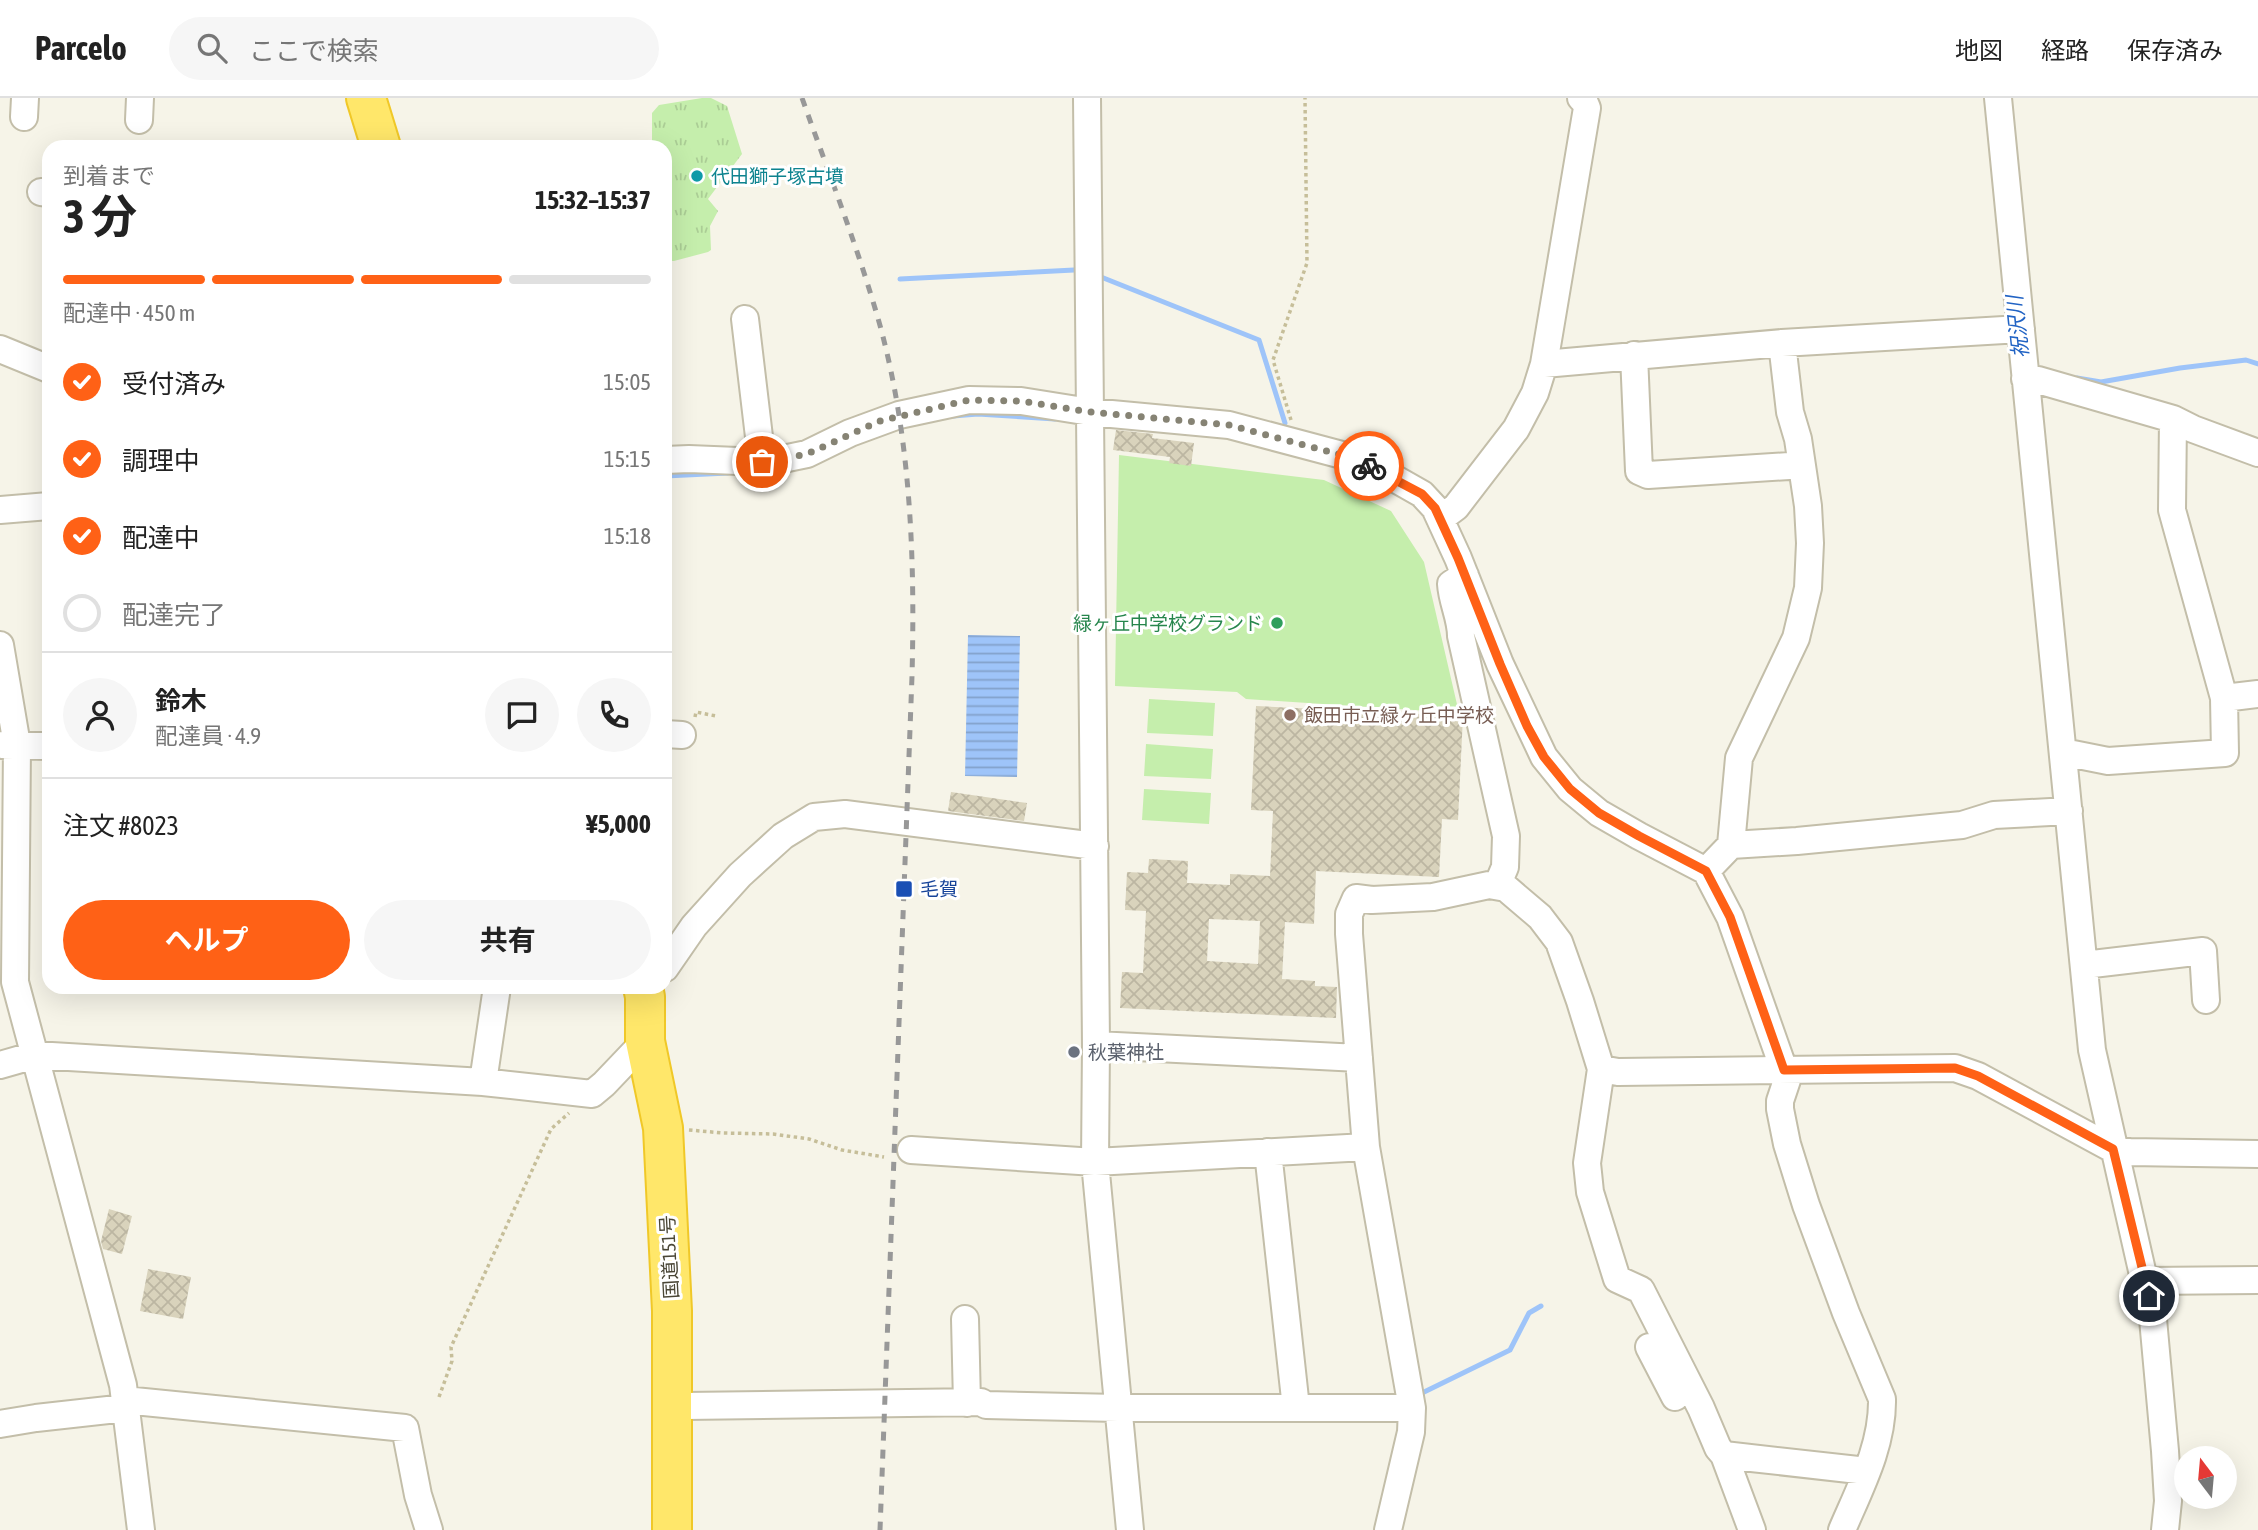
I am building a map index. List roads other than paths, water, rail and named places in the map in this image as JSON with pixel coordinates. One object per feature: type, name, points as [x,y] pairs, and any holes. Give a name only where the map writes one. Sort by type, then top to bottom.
[{"type":"highway","points":[[366,98],[379,140]]},
{"type":"highway","name":"国道151号","points":[[650,994],[645,1041],[663,1128],[672,1311],[672,1530]]},
{"type":"street","points":[[1087,98],[1095,846],[1095,1162],[1130,1530]]},
{"type":"street","points":[[1440,519],[1456,507],[1516,429],[1535,393],[1544,364],[1587,108],[1581,98]]},
{"type":"street","points":[[1998,98],[2092,1050],[2153,1319],[2168,1501],[2165,1530]]},
{"type":"street","points":[[745,319],[762,462]]},
{"type":"street","points":[[1544,364],[1782,343],[2021,329]]},
{"type":"street","points":[[1706,871],[1731,845],[1740,758],[1791,650],[1808,588],[1808,506],[1798,439],[1788,399],[1782,343]]},
{"type":"street","points":[[0,349],[42,366]]},
{"type":"street","points":[[1634,355],[1639,471],[1648,475],[1789,466],[1800,463]]},
{"type":"street","points":[[2025,379],[2038,380],[2173,419],[2258,453]]},
{"type":"street","points":[[672,460],[762,462],[807,454],[880,421],[969,400],[1021,401],[1090,412],[1229,425],[1342,455],[1385,472],[1422,494],[1435,508],[1460,579],[1527,726],[1552,768],[1570,789],[1599,813],[1706,871],[1730,917],[1784,1084],[1787,1144],[1806,1205],[1846,1313],[1882,1399],[1878,1441],[1842,1530]]},
{"type":"street","points":[[2063,752],[2108,761],[2225,754],[2224,698],[2172,510],[2173,419]]},
{"type":"street","points":[[0,510],[42,507]]},
{"type":"street","points":[[1460,579],[1452,599],[1461,623],[1461,636],[1506,836],[1504,867],[1497,886]]},
{"type":"street","points":[[0,645],[8,745],[8,896],[15,982],[123,1385],[141,1530]]},
{"type":"street","points":[[2224,698],[2258,694]]},
{"type":"street","points":[[8,745],[42,746]]},
{"type":"street","points":[[1731,845],[1948,827],[1994,815],[2069,811]]},
{"type":"street","points":[[672,956],[694,926],[740,875],[783,836],[814,817],[845,814],[1095,846]]},
{"type":"street","points":[[1388,1530],[1411,1432],[1412,1408],[1366,1147],[1349,934],[1349,914],[1356,898],[1371,900],[1433,897],[1489,885],[1497,886],[1506,888],[1527,905],[1559,942],[1601,1069],[1587,1163],[1590,1192],[1617,1279],[1675,1397]]},
{"type":"street","points":[[2084,965],[2203,951],[2207,1000]]},
{"type":"street","points":[[483,1082],[496,994]]},
{"type":"street","points":[[0,1065],[35,1055],[483,1082],[592,1094],[645,1041]]},
{"type":"street","points":[[1096,1045],[1359,1058]]},
{"type":"street","points":[[1601,1069],[1784,1084],[1955,1068],[1978,1076],[2113,1149],[2129,1152],[2258,1154]]},
{"type":"street","points":[[911,1150],[1095,1162],[1366,1147]]},
{"type":"street","points":[[1268,1152],[1296,1408]]},
{"type":"street","points":[[1617,1279],[1641,1290],[1701,1408],[1718,1448],[1724,1455],[1752,1530]]},
{"type":"street","points":[[2146,1281],[2258,1280]]},
{"type":"street","points":[[961,1403],[965,1319]]},
{"type":"street","points":[[685,1406],[961,1403],[1118,1408],[1412,1408]]},
{"type":"street","points":[[0,1424],[125,1404],[405,1427],[418,1495],[429,1530]]},
{"type":"street","points":[[1724,1455],[1867,1471]]},
{"type":"water","points":[[968,635],[1020,636],[1017,777],[965,776]]},
{"type":"waterway","points":[[900,279],[1074,270]]},
{"type":"waterway","points":[[1101,277],[1259,340],[1285,423]]},
{"type":"waterway","name":"祝沢川","points":[[2077,378],[2101,382],[2246,360],[2258,364]]},
{"type":"waterway","points":[[953,416],[978,414],[1055,419]]},
{"type":"waterway","points":[[672,476],[728,473]]},
{"type":"waterway","points":[[1420,1394],[1510,1350],[1529,1313],[1541,1306]]},
{"type":"railway","points":[[802,98],[881,329],[899,415],[909,501],[913,589],[912,676],[880,1530]]},
{"type":"place","name":"代田獅子塚古墳","points":[[697,176]]},
{"type":"place","name":"緑ヶ丘中学校グランド","points":[[1277,623]]},
{"type":"place","name":"飯田市立緑ヶ丘中学校","points":[[1290,715]]},
{"type":"place","name":"毛賀","points":[[904,889]]},
{"type":"place","name":"秋葉神社","points":[[1074,1052]]}]
